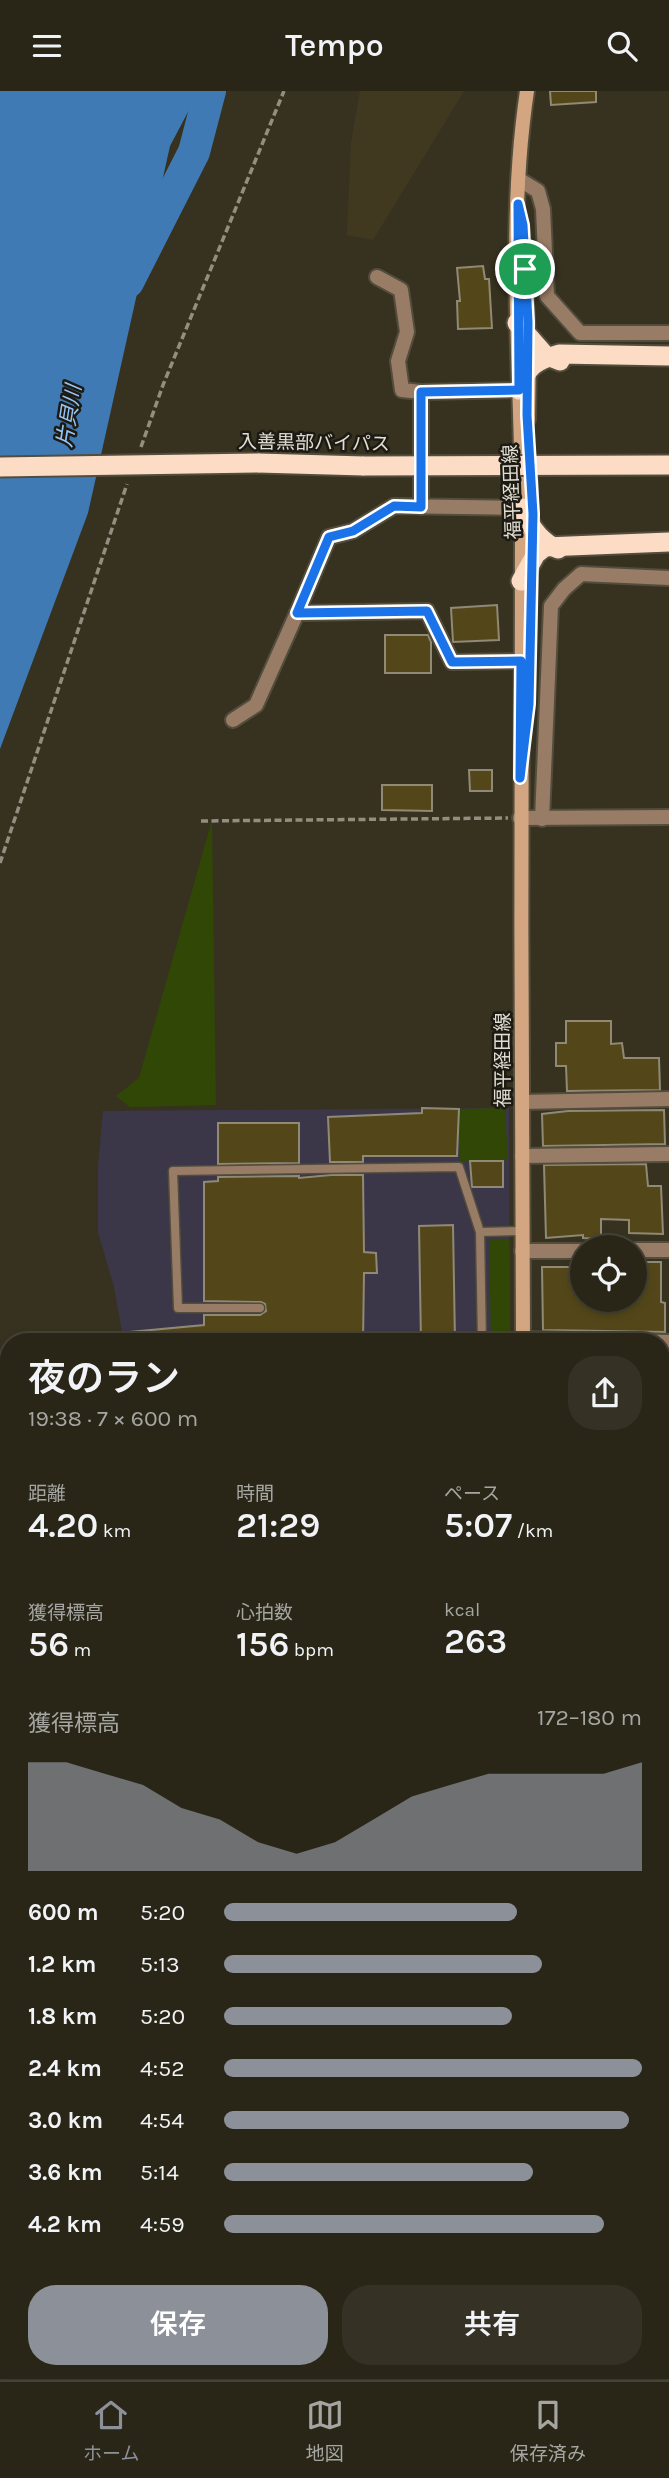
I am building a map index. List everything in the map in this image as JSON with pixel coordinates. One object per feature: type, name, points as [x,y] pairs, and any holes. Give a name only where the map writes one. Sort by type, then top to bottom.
[{"type":"highway","points":[[525,328],[557,358],[669,363]]},
{"type":"highway","points":[[524,391],[525,372],[529,368],[557,358],[669,356]]},
{"type":"highway","points":[[524,391],[557,358]]},
{"type":"highway","name":"入善黒部バイパス","points":[[0,467],[258,463],[364,466],[669,465]]},
{"type":"highway","points":[[529,516],[550,546]]},
{"type":"highway","points":[[529,516],[571,549]]},
{"type":"highway","points":[[528,573],[541,563],[571,549],[669,542]]},
{"type":"highway","points":[[528,573],[540,550],[550,546],[571,549],[669,550]]},
{"type":"main road","name":"福平経田線","points":[[527,91],[518,204],[529,368]]},
{"type":"main road","name":"福平経田線","points":[[520,778],[529,704],[525,328]]},
{"type":"main road","name":"福平経田線","points":[[523,1333],[520,778],[521,661],[528,573],[529,516]]},
{"type":"street","points":[[520,180],[538,191],[543,209],[547,296],[580,333],[669,333]]},
{"type":"street","points":[[377,277],[401,290],[407,332],[398,361],[402,390],[524,391]]},
{"type":"street","points":[[421,392],[421,507]]},
{"type":"street","points":[[233,720],[256,705],[329,537],[353,531],[394,506],[529,516]]},
{"type":"street","points":[[542,819],[551,606],[564,589],[581,574],[669,578]]},
{"type":"street","points":[[297,613],[427,611],[452,662],[521,661]]},
{"type":"street","points":[[520,818],[669,817]]},
{"type":"street","points":[[522,1102],[669,1099]]},
{"type":"street","points":[[522,1156],[669,1154]]},
{"type":"street","points":[[647,1250],[669,1250]]},
{"type":"street","points":[[522,1251],[570,1251]]},
{"type":"lane","points":[[260,1308],[178,1308],[173,1171],[459,1167],[480,1232],[482,1333]]},
{"type":"lane","points":[[480,1232],[522,1231]]},
{"type":"path","points":[[201,821],[520,818]]},
{"type":"shaded area","points":[[360,91],[464,91],[373,240],[347,235],[351,143]]},
{"type":"shaded area","points":[[509,1108],[510,1333],[122,1333],[114,1287],[98,1232],[98,1165],[103,1111]]},
{"type":"green space","points":[[212,820],[216,1105],[130,1107],[116,1096],[139,1078]]},
{"type":"green space","points":[[505,1108],[508,1160],[460,1161],[459,1109]]},
{"type":"green space","points":[[489,1239],[509,1239],[509,1333],[491,1333]]},
{"type":"water","points":[[0,91],[199,91],[170,146],[88,513],[0,749]]},
{"type":"water","points":[[133,2379],[268,2380],[133,2380]]},
{"type":"building","points":[[550,91],[596,91],[596,102],[551,105]]},
{"type":"building","points":[[483,266],[485,279],[489,279],[492,328],[458,329],[457,301],[460,301],[457,268]]},
{"type":"building","points":[[497,605],[499,640],[453,642],[451,608]]},
{"type":"building","points":[[385,635],[428,635],[431,642],[431,673],[385,673]]},
{"type":"building","points":[[469,770],[492,770],[492,791],[470,791]]},
{"type":"building","points":[[382,785],[432,785],[432,811],[382,810]]},
{"type":"building","points":[[566,1021],[611,1021],[611,1044],[622,1043],[624,1058],[659,1058],[660,1090],[567,1091],[566,1066],[556,1066],[556,1043],[566,1043]]},
{"type":"building","points":[[422,1108],[459,1109],[457,1156],[363,1156],[363,1162],[330,1162],[328,1117],[422,1113]]},
{"type":"building","points":[[664,1110],[665,1144],[543,1146],[542,1114],[568,1111]]},
{"type":"building","points":[[218,1123],[299,1123],[299,1163],[218,1164]]},
{"type":"building","points":[[470,1161],[503,1161],[503,1187],[472,1187]]},
{"type":"building","points":[[646,1164],[648,1186],[661,1186],[663,1234],[629,1233],[629,1220],[601,1219],[601,1235],[546,1238],[544,1165]]},
{"type":"building","points":[[363,1175],[364,1252],[376,1253],[377,1273],[364,1273],[363,1333],[130,1333],[204,1325],[204,1315],[260,1315],[266,1311],[265,1304],[261,1302],[204,1301],[204,1182],[218,1181],[218,1177],[299,1178]]},
{"type":"building","points":[[453,1225],[455,1333],[421,1333],[419,1226]]},
{"type":"building","points":[[647,1262],[661,1262],[661,1302],[665,1303],[665,1332],[543,1330],[542,1267],[570,1267],[570,1312],[647,1312]]},
{"type":"waterway","name":"片貝川","points":[[128,282],[194,152],[210,91]]},
{"type":"route","points":[[518,204],[523,225],[525,269],[530,392],[527,415],[533,514],[529,704],[525,756],[520,778],[521,661],[452,662],[427,611],[297,613],[329,537],[353,531],[394,506],[421,507],[421,392],[519,390],[518,204]]}]
